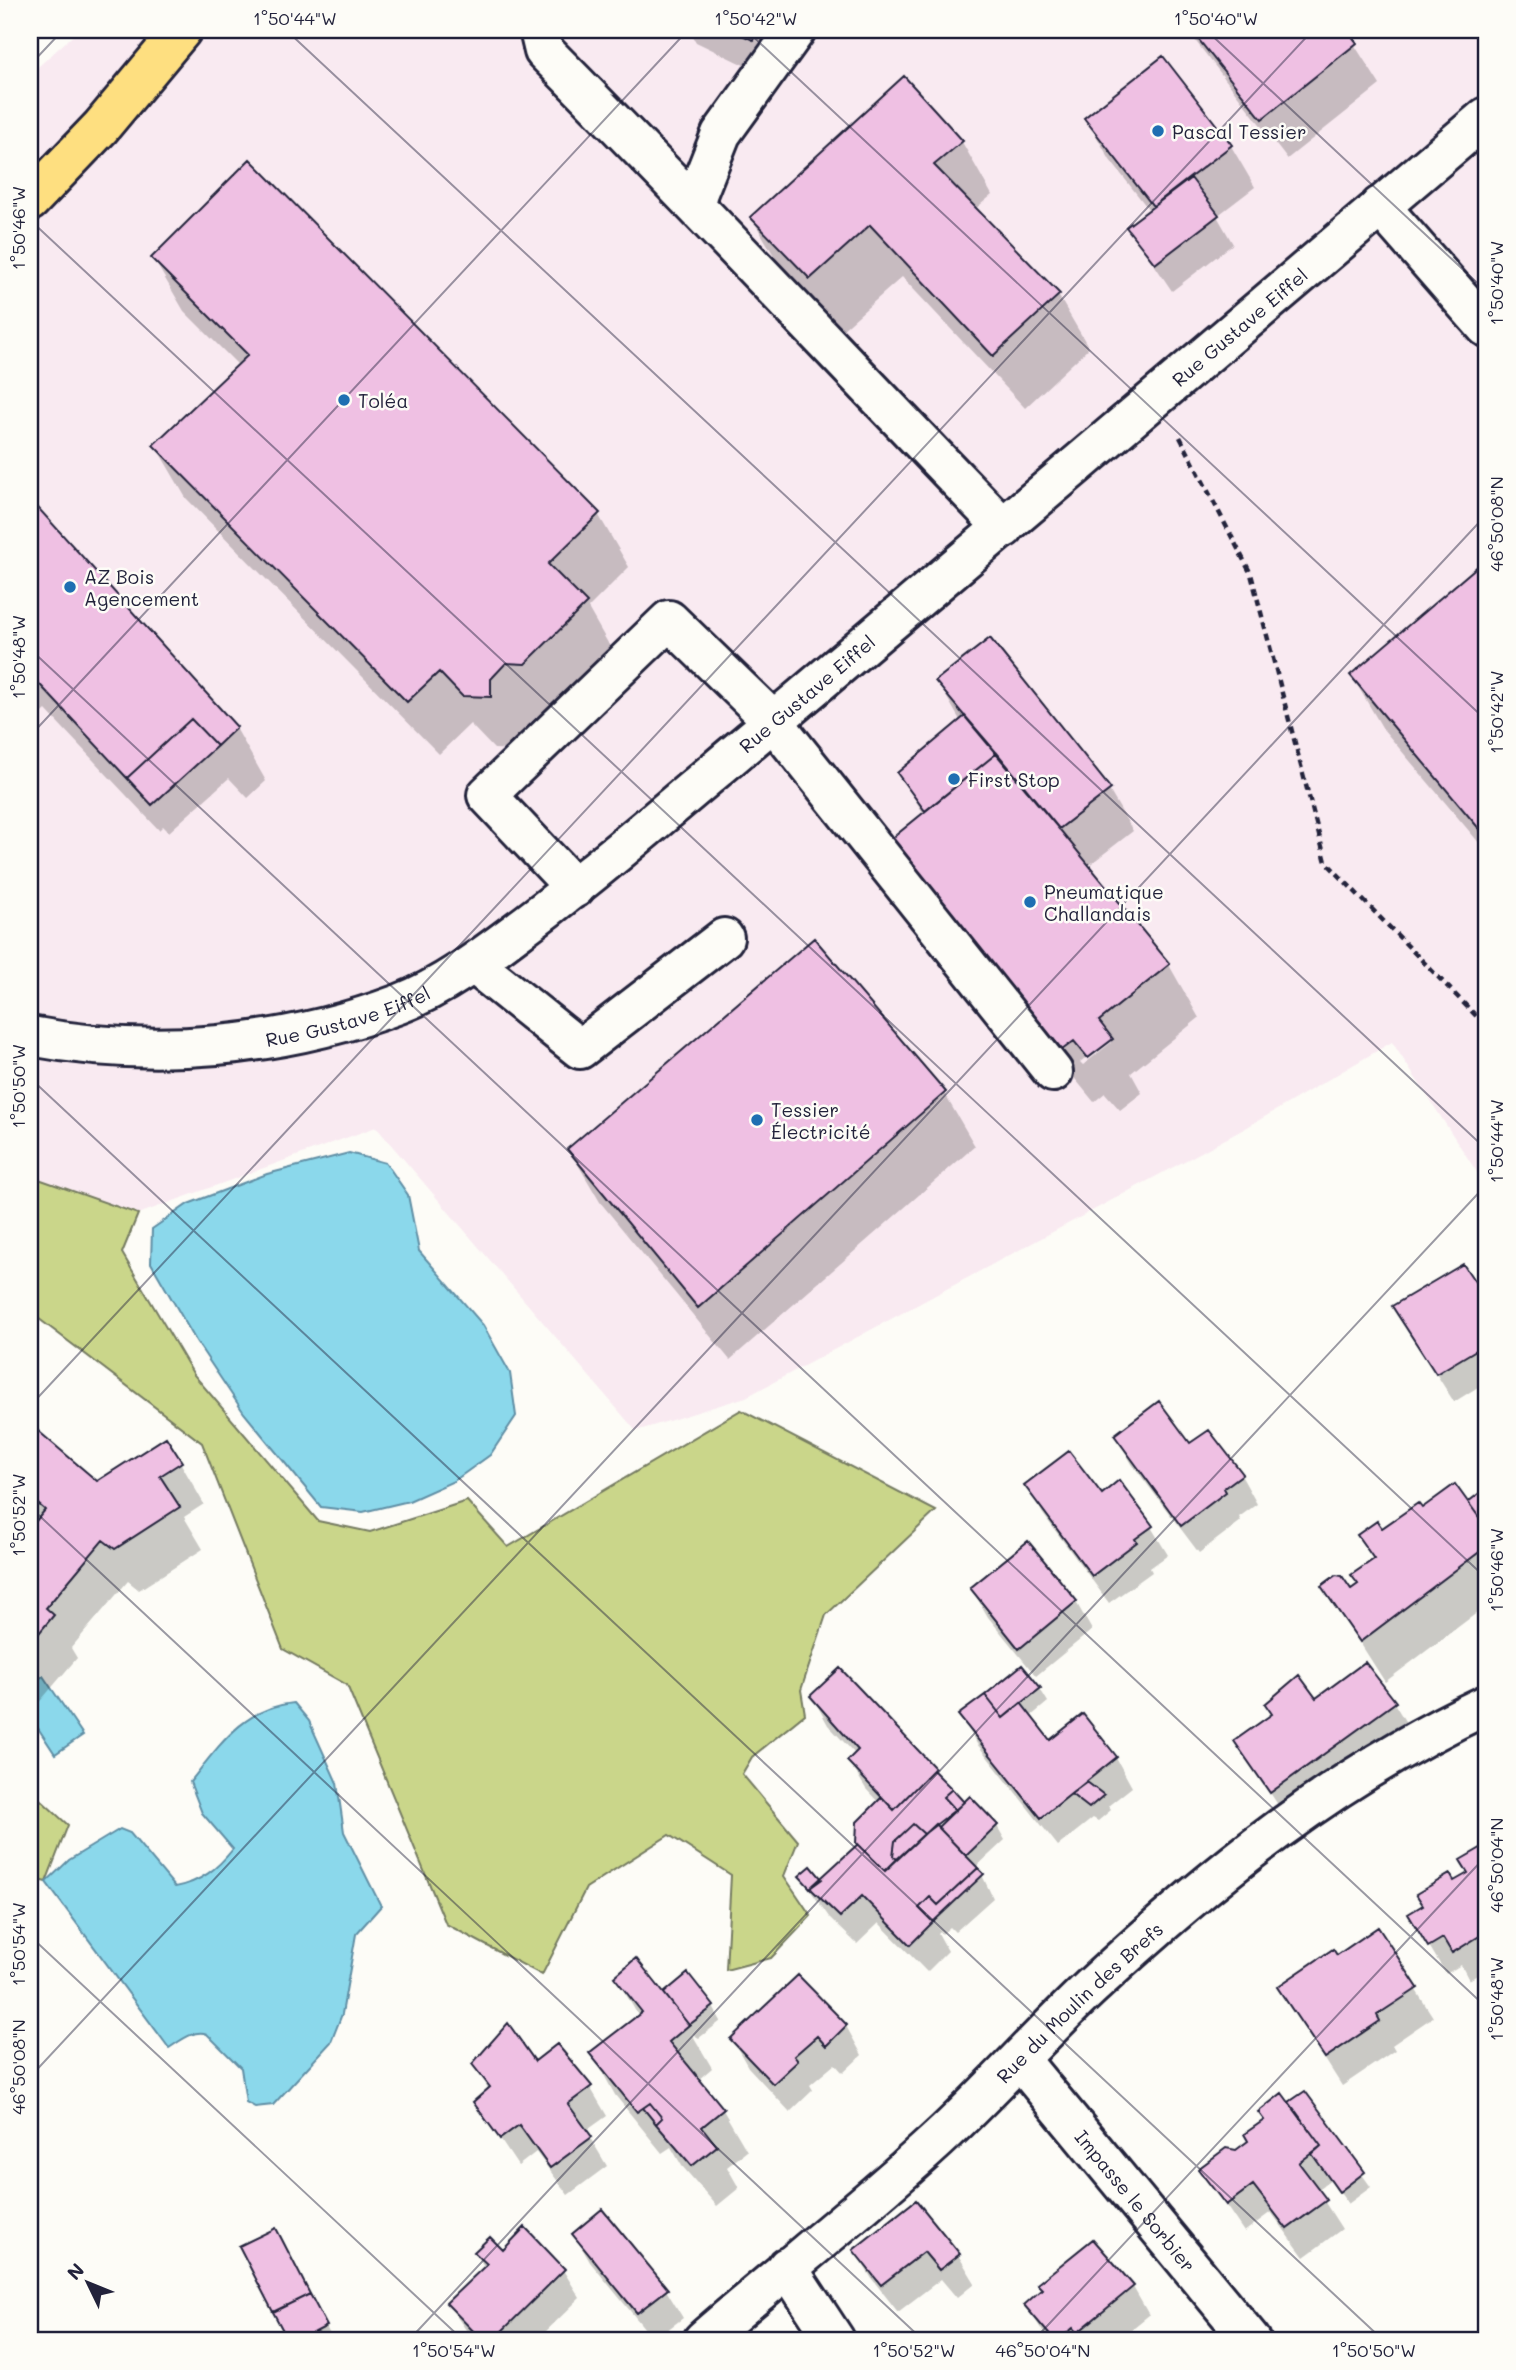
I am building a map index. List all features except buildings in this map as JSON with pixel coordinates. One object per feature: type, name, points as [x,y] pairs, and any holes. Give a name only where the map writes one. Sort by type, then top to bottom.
[{"type":"highway","points":[[30,201],[101,127],[182,30]]},
{"type":"street","points":[[539,30],[544,51],[694,202],[757,273],[1004,528]]},
{"type":"street","points":[[694,202],[721,134],[796,30]]},
{"type":"street","name":"Rue Gustave Eiffel","points":[[30,1035],[85,1046],[223,1046],[313,1031],[403,1003],[474,964],[575,888],[1004,528],[1486,117]]},
{"type":"street","points":[[1380,206],[1486,327]]},
{"type":"street","points":[[575,888],[487,795],[669,620],[774,721],[1053,1072]]},
{"type":"street","points":[[474,964],[580,1049],[724,938]]},
{"type":"street","name":"Rue du Moulin des Brefs","points":[[703,2340],[943,2135],[1089,1989],[1238,1859],[1324,1795],[1416,1738],[1486,1705]]},
{"type":"street","name":"Impasse le Sorbier","points":[[1020,2060],[1251,2340]]},
{"type":"street","points":[[787,2267],[835,2340]]},
{"type":"path","points":[[1159,396],[1251,574],[1326,862],[1486,1026]]},
{"type":"shaded area","points":[[79,30],[1486,30],[1486,1186],[1392,1042],[1244,1129],[746,1397],[636,1431],[376,1127],[138,1214],[30,1176],[30,74]]},
{"type":"green space","points":[[30,1176],[138,1214],[122,1253],[194,1375],[318,1521],[370,1532],[467,1501],[508,1547],[741,1410],[936,1511],[826,1615],[801,1690],[805,1714],[752,1757],[742,1774],[798,1841],[784,1876],[811,1916],[771,1958],[726,1970],[731,1875],[669,1835],[586,1888],[542,1975],[446,1924],[347,1685],[283,1649],[202,1443],[30,1312]]},
{"type":"green space","points":[[30,1790],[68,1825],[46,1882],[30,1878]]},
{"type":"water","points":[[349,1153],[386,1163],[408,1195],[419,1251],[483,1325],[510,1373],[516,1416],[490,1455],[454,1481],[409,1501],[363,1512],[321,1507],[244,1413],[196,1341],[151,1263],[152,1229],[188,1204],[267,1174]]},
{"type":"water","points":[[43,1676],[83,1735],[55,1754],[30,1716],[30,1685]]},
{"type":"water","points":[[294,1703],[309,1721],[337,1783],[344,1832],[381,1906],[356,1934],[342,2014],[331,2042],[273,2105],[255,2107],[246,2102],[241,2068],[207,2034],[192,2034],[169,2048],[46,1882],[69,1860],[120,1829],[130,1833],[175,1887],[208,1874],[233,1849],[202,1813],[190,1782],[222,1742],[247,1720],[276,1706]]},
{"type":"place","name":"Pascal Tessier","points":[[1158,131]]},
{"type":"place","name":"Toléa","points":[[344,400]]},
{"type":"place","name":"AZ Bois Agencement","points":[[70,587]]},
{"type":"place","name":"First Stop","points":[[954,779]]},
{"type":"place","name":"Pneumatique Challandais","points":[[1030,902]]},
{"type":"place","name":"Tessier Électricité","points":[[757,1120]]}]
